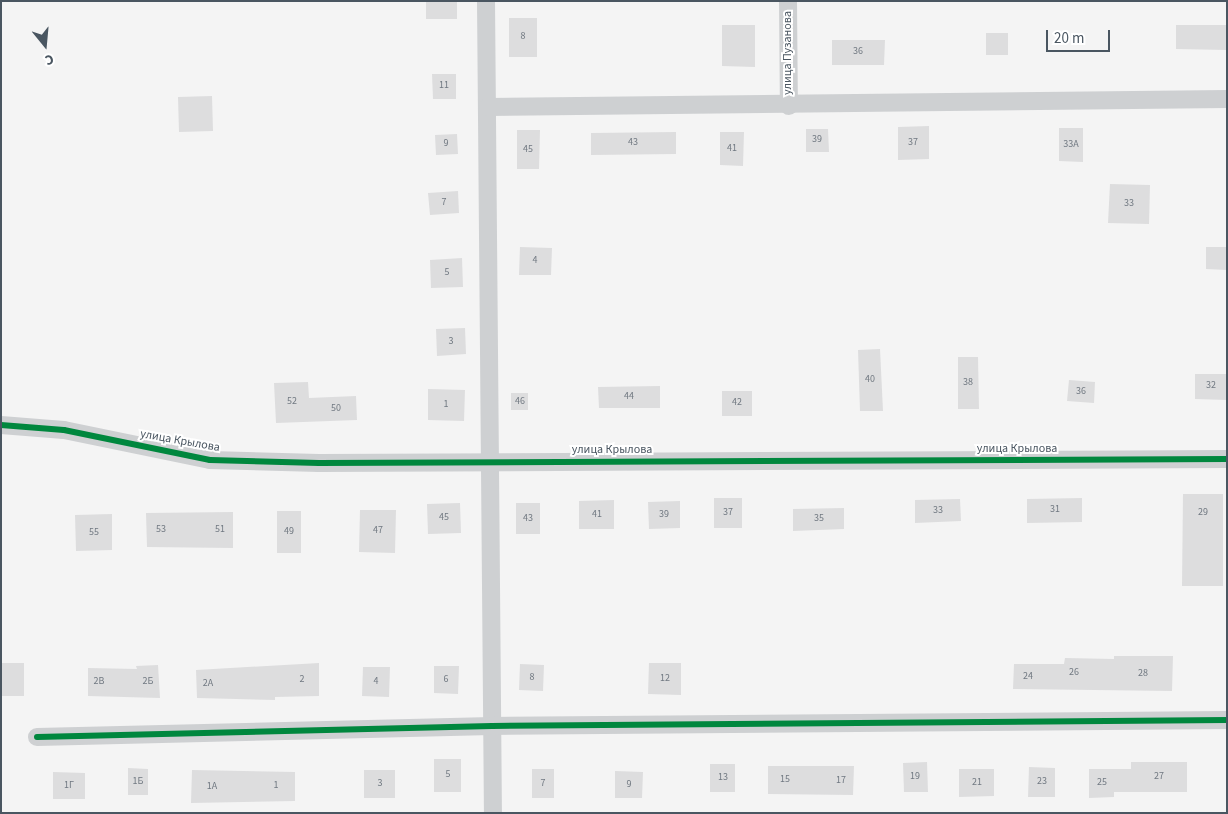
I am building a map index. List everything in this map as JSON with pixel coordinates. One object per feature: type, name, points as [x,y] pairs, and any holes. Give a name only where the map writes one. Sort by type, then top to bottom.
[{"type":"street","points":[[486,1],[493,813]]},
{"type":"street","name":"улица Пузанова","points":[[788,1],[789,106]]},
{"type":"street","points":[[488,107],[789,106],[1227,99]]},
{"type":"street","name":"улица Крылова","points":[[1,425],[64,430],[210,460],[1227,459]]},
{"type":"street","points":[[37,737],[492,726],[1227,720]]},
{"type":"building","points":[[426,1],[457,1],[457,19],[426,19]]},
{"type":"building","points":[[509,18],[537,18],[537,57],[509,57]]},
{"type":"building","points":[[722,25],[755,25],[755,67],[722,66]]},
{"type":"building","points":[[1176,25],[1227,25],[1227,50],[1176,49]]},
{"type":"building","points":[[986,33],[1008,33],[1008,55],[986,55]]},
{"type":"building","points":[[832,40],[885,40],[884,65],[832,65]]},
{"type":"building","points":[[432,74],[456,74],[456,99],[433,99]]},
{"type":"building","points":[[212,96],[213,131],[179,132],[178,97]]},
{"type":"building","points":[[929,126],[929,159],[898,160],[898,127]]},
{"type":"building","points":[[1059,128],[1083,128],[1083,162],[1059,161]]},
{"type":"building","points":[[806,129],[828,129],[829,152],[806,152]]},
{"type":"building","points":[[517,130],[540,130],[539,169],[517,169]]},
{"type":"building","points":[[676,132],[676,154],[591,155],[591,133]]},
{"type":"building","points":[[720,132],[744,132],[743,166],[720,165]]},
{"type":"building","points":[[457,134],[458,154],[436,155],[435,135]]},
{"type":"building","points":[[1110,184],[1150,185],[1149,224],[1108,223]]},
{"type":"building","points":[[458,191],[459,213],[430,215],[428,193]]},
{"type":"building","points":[[520,247],[552,248],[551,275],[519,275]]},
{"type":"building","points":[[1206,247],[1227,247],[1227,270],[1206,269]]},
{"type":"building","points":[[462,258],[463,287],[431,288],[430,260]]},
{"type":"building","points":[[465,328],[466,354],[437,356],[436,329]]},
{"type":"building","points":[[880,349],[883,411],[860,411],[858,350]]},
{"type":"building","points":[[958,357],[978,357],[979,409],[958,409]]},
{"type":"building","points":[[1195,374],[1227,374],[1227,400],[1195,399]]},
{"type":"building","points":[[1069,380],[1095,382],[1094,403],[1067,401]]},
{"type":"building","points":[[308,382],[309,398],[356,396],[357,420],[276,423],[274,383]]},
{"type":"building","points":[[660,386],[660,408],[599,408],[598,387]]},
{"type":"building","points":[[428,389],[465,390],[464,421],[428,420]]},
{"type":"building","points":[[722,391],[752,391],[752,416],[722,416]]},
{"type":"building","points":[[511,393],[528,393],[528,410],[511,410]]},
{"type":"building","points":[[1183,494],[1223,494],[1223,586],[1182,586]]},
{"type":"building","points":[[714,498],[742,498],[742,528],[714,528]]},
{"type":"building","points":[[1082,498],[1082,522],[1027,523],[1027,499]]},
{"type":"building","points":[[960,499],[961,521],[915,523],[915,500]]},
{"type":"building","points":[[614,500],[614,529],[579,529],[579,501]]},
{"type":"building","points":[[680,501],[680,528],[649,529],[648,502]]},
{"type":"building","points":[[460,503],[461,533],[428,534],[427,504]]},
{"type":"building","points":[[516,503],[540,503],[540,534],[516,534]]},
{"type":"building","points":[[844,508],[844,529],[793,531],[793,509]]},
{"type":"building","points":[[360,510],[396,510],[395,553],[359,552]]},
{"type":"building","points":[[277,511],[301,511],[301,553],[277,553]]},
{"type":"building","points":[[233,512],[233,548],[147,547],[146,513]]},
{"type":"building","points":[[112,514],[112,550],[76,551],[75,515]]},
{"type":"building","points":[[1114,656],[1173,656],[1172,691],[1013,689],[1014,664],[1064,664],[1065,658],[1114,659]]},
{"type":"building","points":[[1,663],[24,663],[24,696],[1,696]]},
{"type":"building","points":[[319,663],[319,696],[275,697],[275,700],[197,698],[196,670]]},
{"type":"building","points":[[649,663],[681,663],[681,695],[648,694]]},
{"type":"building","points":[[520,664],[544,665],[543,691],[519,690]]},
{"type":"building","points":[[158,665],[160,698],[88,696],[88,668],[137,669],[136,666]]},
{"type":"building","points":[[434,666],[459,666],[458,694],[434,693]]},
{"type":"building","points":[[363,667],[390,667],[389,697],[362,696]]},
{"type":"building","points":[[434,759],[461,759],[461,792],[434,792]]},
{"type":"building","points":[[927,762],[928,792],[904,792],[903,763]]},
{"type":"building","points":[[1131,762],[1187,762],[1187,792],[1114,792],[1114,797],[1089,798],[1089,769],[1131,769]]},
{"type":"building","points":[[710,764],[735,764],[735,792],[710,792]]},
{"type":"building","points":[[768,766],[854,766],[853,795],[768,794]]},
{"type":"building","points":[[1029,767],[1055,768],[1055,797],[1028,797]]},
{"type":"building","points":[[128,768],[148,769],[148,795],[128,795]]},
{"type":"building","points":[[532,769],[554,769],[554,798],[532,798]]},
{"type":"building","points":[[959,769],[994,769],[994,796],[959,797]]},
{"type":"building","points":[[192,770],[295,772],[295,801],[191,803]]},
{"type":"building","points":[[364,770],[395,770],[395,798],[364,798]]},
{"type":"building","points":[[615,771],[643,772],[642,798],[615,798]]},
{"type":"building","points":[[53,772],[85,773],[85,799],[53,799]]},
{"type":"cycle path","points":[[1,425],[64,430],[210,460],[319,463],[1227,459]]},
{"type":"cycle path","points":[[37,737],[492,726],[1227,720]]}]
